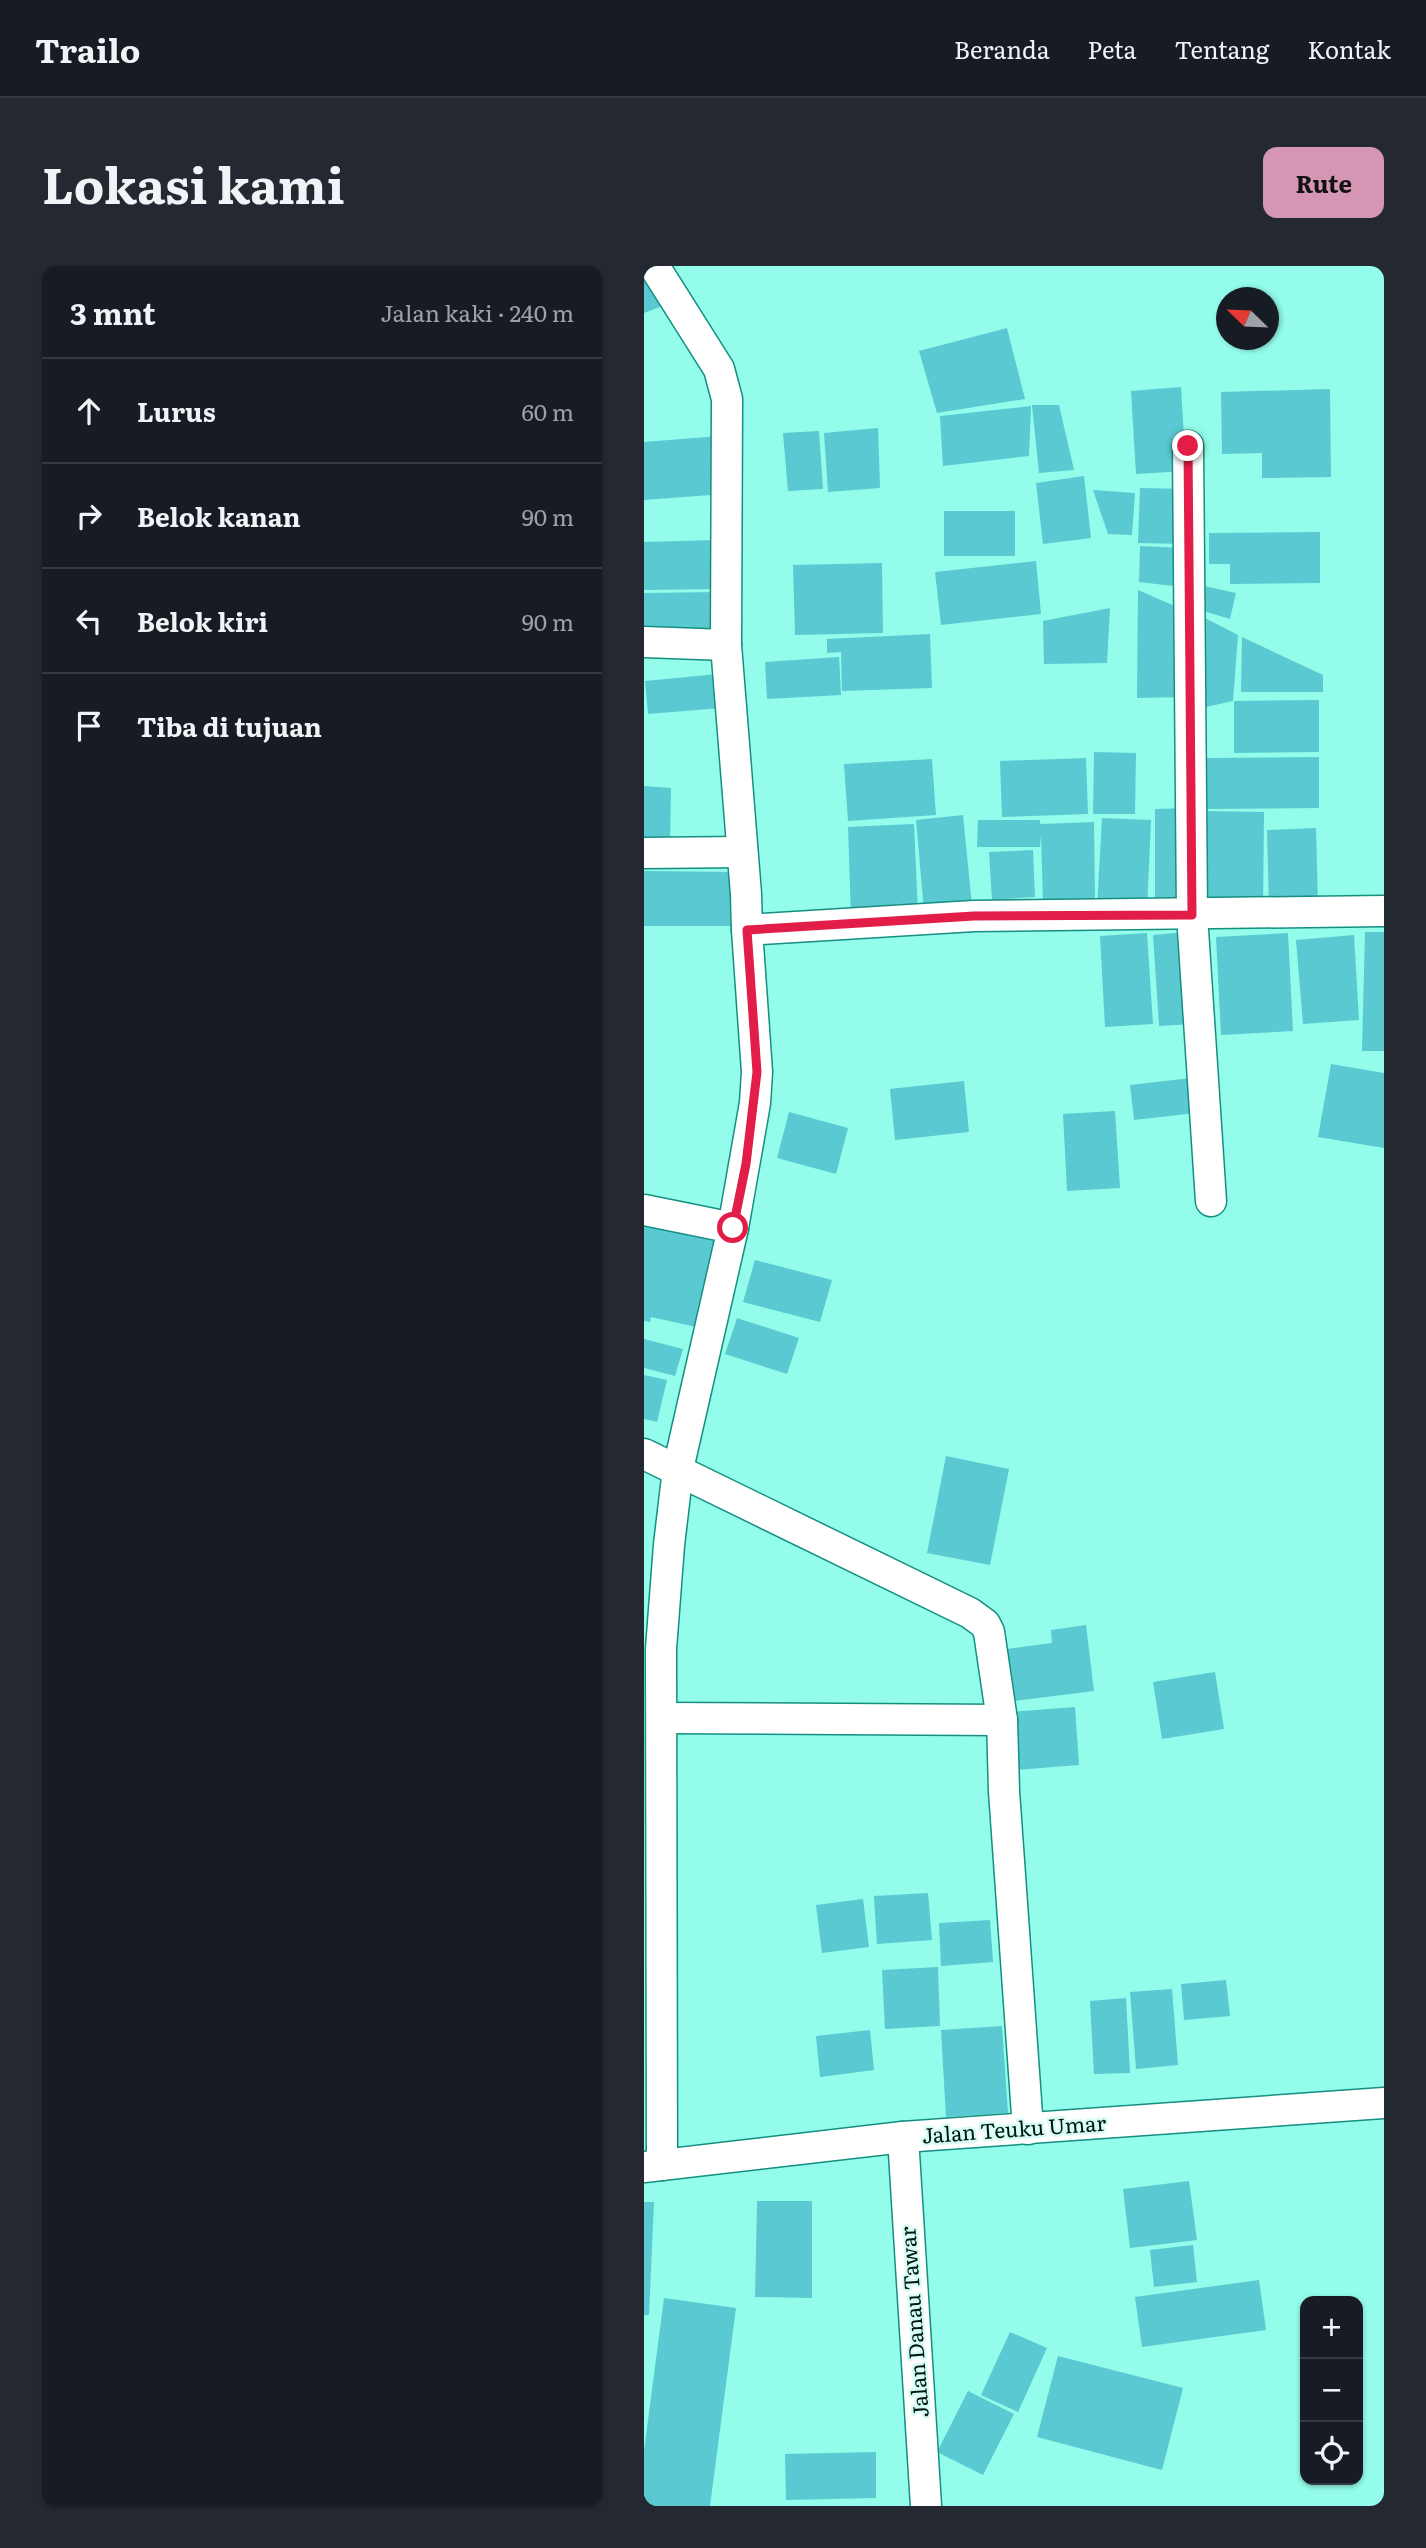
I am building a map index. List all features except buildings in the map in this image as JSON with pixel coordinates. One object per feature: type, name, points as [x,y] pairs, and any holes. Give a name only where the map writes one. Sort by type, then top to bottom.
[{"type":"street","points":[[653,2166],[661,1649],[669,1545],[678,1469],[746,1164],[757,1072],[726,645],[727,399],[719,369],[654,266]]},
{"type":"street","points":[[1188,446],[1192,915],[1211,1200]]},
{"type":"street","points":[[644,642],[726,645]]},
{"type":"street","points":[[644,853],[742,852]]},
{"type":"street","points":[[747,930],[974,916],[1384,911]]},
{"type":"street","points":[[644,1210],[733,1228]]},
{"type":"street","points":[[644,1454],[979,1618],[989,1632],[1002,1720],[1004,1791],[1028,2129]]},
{"type":"street","points":[[662,1718],[1002,1720]]},
{"type":"street","name":"Jalan Teuku Umar","points":[[653,2166],[904,2137],[1384,2103]]},
{"type":"street","name":"Jalan Danau Tawar","points":[[904,2137],[926,2506]]},
{"type":"route","points":[[733,1228],[746,1164],[757,1072],[747,930],[974,916],[1192,915],[1188,446]]}]
